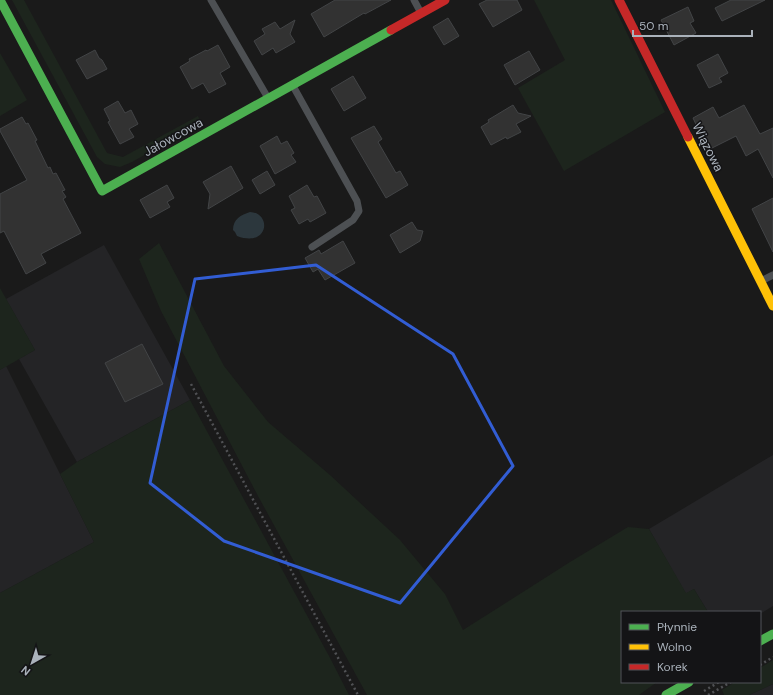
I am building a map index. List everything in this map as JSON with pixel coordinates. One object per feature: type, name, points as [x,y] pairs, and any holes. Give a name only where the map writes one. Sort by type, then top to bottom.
[{"type":"street","name":"Jałowcowa","points":[[0,0],[102,191],[445,0]]},
{"type":"street","name":"Wiązowa","points":[[619,0],[773,306]]},
{"type":"street","points":[[761,640],[773,634]]},
{"type":"street","points":[[666,695],[687,683]]},
{"type":"lane","points":[[211,0],[268,99]]},
{"type":"lane","points":[[414,0],[422,13]]},
{"type":"lane","points":[[293,85],[357,201],[360,211],[353,220],[312,247]]},
{"type":"lane","points":[[761,281],[773,275]]},
{"type":"path","points":[[191,384],[358,695]]},
{"type":"path","points":[[761,664],[773,657]]},
{"type":"path","points":[[702,692],[717,683]]},
{"type":"path","points":[[708,695],[729,683]]},
{"type":"highlighted area","points":[[316,265],[453,354],[513,466],[400,603],[224,541],[150,483],[195,279]]},
{"type":"shaded area","points":[[12,0],[24,0],[107,153],[123,157],[198,116],[201,123],[132,162],[120,167],[105,164],[97,157]]},
{"type":"shaded area","points":[[534,0],[611,0],[665,112],[564,171],[518,88],[565,60]]},
{"type":"shaded area","points":[[0,53],[27,100],[0,116]]},
{"type":"shaded area","points":[[250,212],[257,214],[262,218],[264,229],[261,234],[256,237],[248,238],[237,236],[233,230],[234,223],[241,216]]},
{"type":"shaded area","points":[[159,243],[224,366],[268,422],[330,475],[400,540],[445,594],[463,630],[628,527],[649,529],[686,593],[694,589],[707,611],[621,611],[621,683],[656,683],[639,695],[367,695],[258,496],[161,311],[139,259]]},
{"type":"shaded area","points":[[104,245],[190,400],[77,462],[19,359],[35,350],[6,299]]},
{"type":"shaded area","points":[[0,288],[35,350],[0,370]]},
{"type":"shaded area","points":[[6,366],[94,542],[0,593],[0,370]]},
{"type":"shaded area","points":[[190,400],[349,695],[0,695],[0,593],[94,542],[60,474],[77,462]]},
{"type":"shaded area","points":[[773,455],[773,606],[761,613],[761,611],[707,611],[694,589],[686,594],[649,529]]},
{"type":"shaded area","points":[[773,660],[773,684],[749,695],[724,695],[722,690],[733,683],[761,683],[761,667]]},
{"type":"shaded area","points":[[773,684],[773,695],[749,695]]},
{"type":"building","points":[[335,0],[391,0],[365,14],[364,13],[324,37],[311,14]]},
{"type":"building","points":[[487,0],[517,0],[522,10],[493,27],[479,4]]},
{"type":"building","points":[[731,0],[765,0],[722,21],[715,8]]},
{"type":"building","points":[[688,7],[694,21],[690,23],[696,33],[674,45],[661,20]]},
{"type":"building","points":[[448,18],[459,36],[444,45],[433,27]]},
{"type":"building","points":[[295,20],[290,34],[295,42],[276,53],[273,48],[262,55],[254,41],[265,34],[262,29],[275,22],[280,29]]},
{"type":"building","points":[[218,45],[230,67],[220,73],[226,84],[209,93],[203,83],[192,89],[180,67],[190,61],[189,59]]},
{"type":"building","points":[[95,50],[107,69],[87,79],[76,60]]},
{"type":"building","points":[[529,51],[540,70],[515,85],[504,65]]},
{"type":"building","points":[[718,54],[728,73],[719,78],[722,82],[709,88],[697,65]]},
{"type":"building","points":[[353,76],[366,98],[344,111],[331,89]]},
{"type":"building","points":[[118,101],[125,113],[131,110],[138,124],[129,129],[134,137],[120,144],[108,122],[110,121],[104,109]]},
{"type":"building","points":[[513,105],[518,113],[531,116],[516,124],[521,132],[507,139],[506,137],[491,145],[481,127],[489,122],[488,120]]},
{"type":"building","points":[[744,105],[760,134],[773,128],[773,178],[758,149],[746,156],[736,136],[708,150],[693,118],[713,107],[719,118]]},
{"type":"building","points":[[22,117],[26,124],[28,123],[37,140],[35,141],[48,168],[50,167],[53,174],[56,173],[65,190],[62,191],[66,197],[63,199],[81,233],[41,254],[46,263],[26,274],[4,231],[0,233],[0,194],[27,180],[0,129]]},
{"type":"building","points":[[374,126],[382,139],[378,142],[396,173],[400,171],[408,185],[386,198],[351,138]]},
{"type":"building","points":[[277,136],[281,144],[287,141],[294,153],[291,155],[296,162],[275,174],[260,146]]},
{"type":"building","points":[[231,166],[243,188],[208,209],[210,194],[203,182]]},
{"type":"building","points":[[267,171],[275,185],[260,194],[252,180]]},
{"type":"building","points":[[167,185],[174,198],[167,202],[170,207],[150,218],[140,200]]},
{"type":"building","points":[[307,185],[314,197],[317,196],[326,213],[310,222],[308,219],[299,224],[291,210],[295,208],[289,196]]},
{"type":"building","points":[[773,198],[773,252],[752,209]]},
{"type":"building","points":[[412,222],[417,230],[423,231],[420,241],[400,253],[390,235]]},
{"type":"building","points":[[343,241],[355,263],[325,280],[318,269],[313,272],[305,258],[319,250],[321,254]]},
{"type":"building","points":[[142,344],[163,384],[125,402],[105,363]]},
{"type":"traffic: fast","points":[[0,0],[102,191],[391,30]]},
{"type":"traffic: fast","points":[[761,640],[773,634]]},
{"type":"traffic: fast","points":[[666,695],[687,683]]},
{"type":"traffic: slow","points":[[688,137],[773,306]]},
{"type":"traffic: jam","points":[[391,30],[445,0]]},
{"type":"traffic: jam","points":[[619,0],[688,137]]}]
